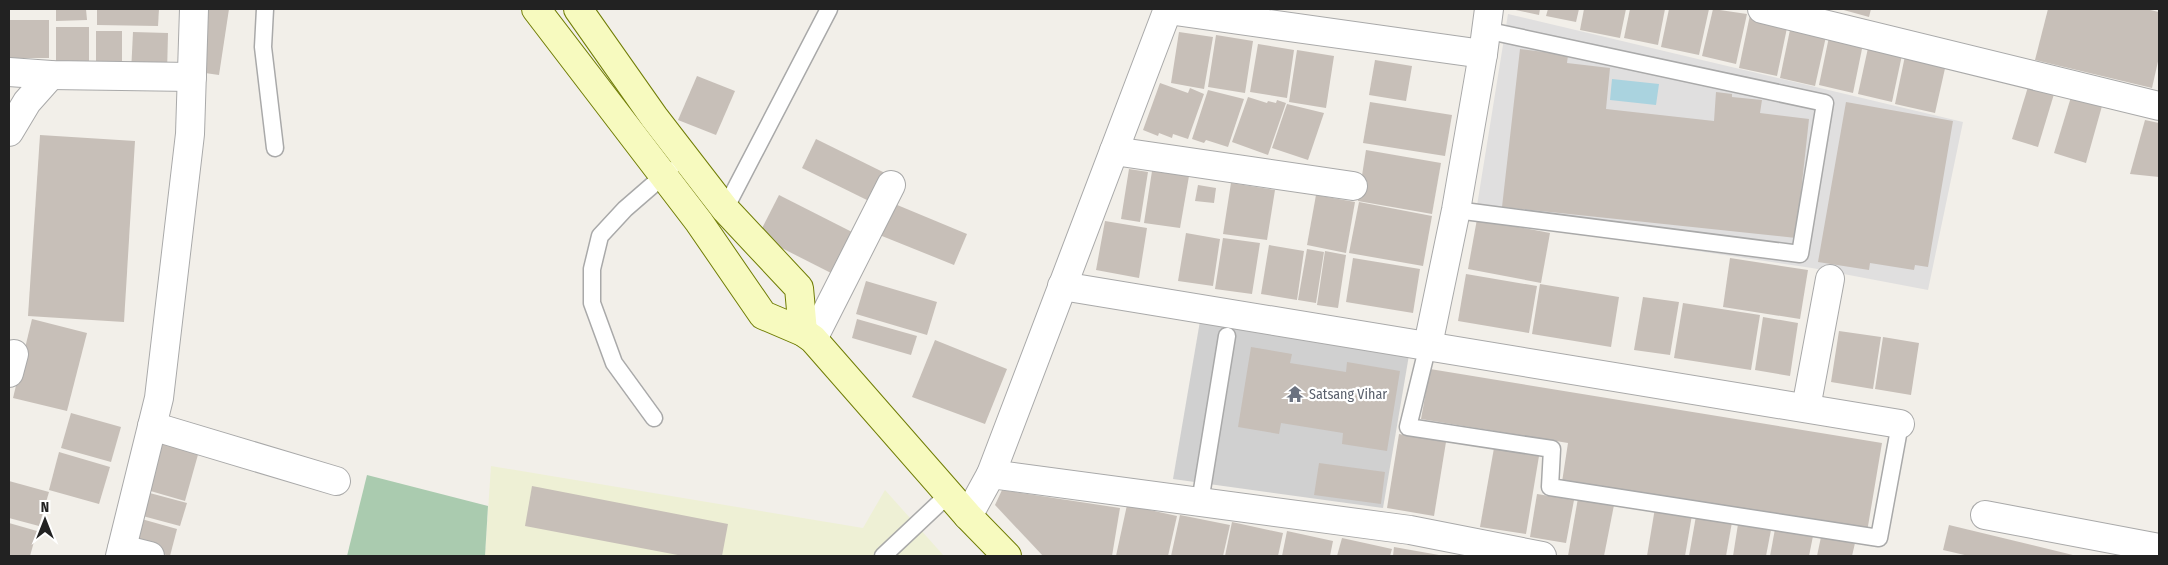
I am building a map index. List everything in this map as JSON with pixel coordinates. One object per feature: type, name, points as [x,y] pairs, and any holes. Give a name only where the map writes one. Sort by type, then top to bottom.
[{"type":"main road","points":[[536,9],[699,222],[762,315],[808,336],[1006,556]]},
{"type":"main road","points":[[578,9],[686,159],[725,209],[799,288],[808,336]]},
{"type":"street","points":[[150,556],[120,553],[160,398],[190,134],[194,9]]},
{"type":"street","points":[[1762,9],[2159,106]]},
{"type":"street","points":[[968,516],[991,474],[1168,10],[1486,31],[1456,210],[1428,345]]},
{"type":"street","points":[[9,72],[52,75],[192,77]]},
{"type":"street","points":[[9,132],[26,102],[52,75]]},
{"type":"street","points":[[1114,151],[1353,186]]},
{"type":"street","points":[[808,336],[891,185]]},
{"type":"street","points":[[1806,408],[1830,279]]},
{"type":"street","points":[[1062,286],[1900,424]]},
{"type":"street","points":[[152,426],[336,481]]},
{"type":"street","points":[[991,474],[1410,530],[1542,556]]},
{"type":"street","points":[[1985,515],[2159,548]]},
{"type":"lane","points":[[264,9],[263,47],[275,148]]},
{"type":"lane","points":[[725,209],[829,9]]},
{"type":"lane","points":[[1456,210],[1800,254],[1825,104],[1486,31]]},
{"type":"lane","points":[[654,418],[614,363],[592,303],[592,269],[600,236],[625,209],[663,175],[686,159]]},
{"type":"lane","points":[[1200,502],[1227,336]]},
{"type":"lane","points":[[1428,345],[1408,427],[1552,450],[1550,487],[1879,538],[1900,424]]},
{"type":"lane","points":[[883,556],[950,494]]},
{"type":"shaded area","points":[[1508,14],[1963,122],[1928,290],[1812,268],[1475,218]]},
{"type":"shaded area","name":"Satsang Vihar","points":[[1200,321],[1409,355],[1383,508],[1173,479]]},
{"type":"green space","points":[[491,466],[863,528],[885,490],[944,556],[485,556]]},
{"type":"green space","points":[[367,475],[488,506],[485,556],[347,556]]},
{"type":"water","points":[[1612,79],[1659,84],[1656,105],[1610,100]]},
{"type":"building","points":[[56,9],[86,9],[87,20],[56,21]]},
{"type":"building","points":[[97,9],[159,9],[158,26],[97,25]]},
{"type":"building","points":[[207,9],[229,9],[219,75],[198,72]]},
{"type":"building","points":[[1511,9],[1540,9],[1539,15]]},
{"type":"building","points":[[1548,9],[1579,9],[1576,22],[1546,16]]},
{"type":"building","points":[[1584,9],[1626,9],[1620,38],[1580,30]]},
{"type":"building","points":[[1630,9],[1665,9],[1658,45],[1624,38]]},
{"type":"building","points":[[1669,9],[1709,9],[1699,55],[1661,47]]},
{"type":"building","points":[[1713,9],[1747,14],[1736,64],[1702,56]]},
{"type":"building","points":[[1840,9],[1871,9],[1869,17]]},
{"type":"building","points":[[2048,9],[2146,9],[2159,12],[2159,57],[2152,88],[2035,60]]},
{"type":"building","points":[[1750,15],[1788,23],[1777,76],[1739,68]]},
{"type":"building","points":[[9,20],[49,20],[49,58],[9,58]]},
{"type":"building","points":[[1791,25],[1827,32],[1815,86],[1780,78]]},
{"type":"building","points":[[56,27],[89,27],[89,69],[56,69]]},
{"type":"building","points":[[96,31],[122,31],[122,68],[96,68]]},
{"type":"building","points":[[133,32],[168,33],[167,74],[131,73]]},
{"type":"building","points":[[1179,32],[1213,37],[1204,89],[1171,83]]},
{"type":"building","points":[[1216,35],[1253,41],[1245,93],[1208,87]]},
{"type":"building","points":[[1829,37],[1863,44],[1853,93],[1819,85]]},
{"type":"building","points":[[1258,44],[1294,50],[1287,98],[1250,92]]},
{"type":"building","points":[[1868,48],[1902,55],[1892,102],[1858,94]]},
{"type":"building","points":[[1520,49],[1568,55],[1567,63],[1610,68],[1606,109],[1714,121],[1716,92],[1732,94],[1732,97],[1762,100],[1760,113],[1809,119],[1796,238],[1502,207]]},
{"type":"building","points":[[1297,50],[1334,56],[1326,108],[1289,102]]},
{"type":"building","points":[[1905,56],[1946,64],[1935,113],[1895,104]]},
{"type":"building","points":[[1375,60],[1412,66],[1406,101],[1369,95]]},
{"type":"building","points":[[697,76],[735,91],[716,135],[678,120]]},
{"type":"building","points":[[1160,83],[1188,93],[1190,88],[1204,94],[1188,139],[1173,134],[1172,138],[1159,133],[1158,136],[1143,130]]},
{"type":"building","points":[[2028,87],[2054,94],[2038,147],[2012,139]]},
{"type":"building","points":[[1208,90],[1244,99],[1228,147],[1206,140],[1204,143],[1192,139]]},
{"type":"building","points":[[1248,97],[1267,103],[1268,101],[1276,103],[1277,100],[1286,103],[1268,155],[1232,142]]},
{"type":"building","points":[[2071,97],[2102,106],[2086,163],[2054,153]]},
{"type":"building","points":[[1370,102],[1452,115],[1445,156],[1363,143]]},
{"type":"building","points":[[1846,102],[1953,121],[1928,267],[1915,265],[1914,270],[1870,263],[1869,270],[1818,262]]},
{"type":"building","points":[[1287,104],[1324,113],[1308,160],[1272,148]]},
{"type":"building","points":[[2145,120],[2159,123],[2159,177],[2130,174]]},
{"type":"building","points":[[40,135],[135,141],[124,322],[28,316]]},
{"type":"building","points":[[816,139],[887,174],[873,203],[802,168]]},
{"type":"building","points":[[1366,150],[1441,163],[1432,214],[1358,201]]},
{"type":"building","points":[[1129,169],[1148,172],[1140,222],[1121,219]]},
{"type":"building","points":[[1152,171],[1189,176],[1180,228],[1144,223]]},
{"type":"building","points":[[1231,183],[1275,190],[1267,240],[1223,234]]},
{"type":"building","points":[[1198,185],[1216,188],[1214,203],[1195,201]]},
{"type":"building","points":[[779,195],[852,232],[831,273],[758,236]]},
{"type":"building","points":[[1316,195],[1355,202],[1346,253],[1307,245]]},
{"type":"building","points":[[890,202],[967,234],[954,265],[877,234]]},
{"type":"building","points":[[1359,202],[1432,216],[1423,266],[1349,253]]},
{"type":"building","points":[[1477,219],[1550,233],[1541,283],[1468,269]]},
{"type":"building","points":[[1105,221],[1147,228],[1139,278],[1096,270]]},
{"type":"building","points":[[1186,233],[1220,239],[1213,286],[1178,281]]},
{"type":"building","points":[[1223,238],[1260,243],[1252,294],[1215,289]]},
{"type":"building","points":[[1269,245],[1304,251],[1297,300],[1261,294]]},
{"type":"building","points":[[1307,249],[1324,252],[1316,303],[1298,300]]},
{"type":"building","points":[[1325,251],[1346,255],[1338,308],[1317,305]]},
{"type":"building","points":[[1353,258],[1420,269],[1413,313],[1346,302]]},
{"type":"building","points":[[1730,258],[1808,270],[1800,319],[1723,307]]},
{"type":"building","points":[[1466,274],[1537,286],[1529,333],[1458,321]]},
{"type":"building","points":[[866,281],[937,302],[927,335],[856,314]]},
{"type":"building","points":[[1540,284],[1619,297],[1611,347],[1532,334]]},
{"type":"building","points":[[1643,297],[1679,302],[1670,355],[1634,350]]},
{"type":"building","points":[[1683,303],[1760,315],[1751,370],[1674,358]]},
{"type":"building","points":[[1763,317],[1798,323],[1790,376],[1755,370]]},
{"type":"building","points":[[32,319],[87,333],[67,411],[13,398]]},
{"type":"building","points":[[857,319],[917,336],[911,355],[852,338]]},
{"type":"building","points":[[1839,331],[1881,337],[1873,389],[1831,382]]},
{"type":"building","points":[[1883,337],[1919,343],[1911,395],[1875,389]]},
{"type":"building","points":[[935,340],[1007,369],[985,424],[912,397]]},
{"type":"building","points":[[1251,347],[1292,354],[1290,363],[1346,372],[1347,362],[1400,371],[1387,451],[1342,444],[1343,433],[1281,423],[1279,434],[1238,427]]},
{"type":"building","points":[[1430,369],[1882,443],[1867,532],[1562,482],[1568,443],[1421,419]]},
{"type":"building","points":[[71,413],[121,427],[111,462],[61,448]]},
{"type":"building","points":[[1399,434],[1446,442],[1434,516],[1387,508]]},
{"type":"building","points":[[161,441],[199,451],[185,501],[147,490]]},
{"type":"building","points":[[1494,448],[1539,456],[1526,534],[1480,527]]},
{"type":"building","points":[[59,452],[110,467],[99,504],[49,490]]},
{"type":"building","points":[[1319,463],[1385,472],[1381,504],[1314,495]]},
{"type":"building","points":[[9,481],[49,492],[39,526],[9,518]]},
{"type":"building","points":[[532,486],[728,524],[722,556],[683,556],[525,526]]},
{"type":"building","points":[[1002,490],[1120,508],[1112,556],[1043,556],[995,505]]},
{"type":"building","points":[[146,492],[187,503],[180,526],[139,515]]},
{"type":"building","points":[[1537,494],[1574,500],[1566,543],[1530,537]]},
{"type":"building","points":[[1578,498],[1614,505],[1604,556],[1568,556]]},
{"type":"building","points":[[1127,505],[1177,516],[1168,556],[1116,556]]},
{"type":"building","points":[[1655,508],[1692,515],[1685,556],[1647,556]]},
{"type":"building","points":[[1180,515],[1230,525],[1223,556],[1171,556]]},
{"type":"building","points":[[1696,516],[1732,522],[1726,556],[1689,556]]},
{"type":"building","points":[[138,518],[177,529],[170,556],[131,546]]},
{"type":"building","points":[[1232,522],[1283,533],[1278,556],[1225,556]]},
{"type":"building","points":[[9,523],[37,531],[30,556],[9,556]]},
{"type":"building","points":[[1738,524],[1771,530],[1766,556],[1733,556]]},
{"type":"building","points":[[1949,525],[2077,556],[1969,556],[1943,550]]},
{"type":"building","points":[[1775,529],[1813,536],[1809,556],[1770,556]]},
{"type":"building","points":[[1287,531],[1333,541],[1330,556],[1282,556]]},
{"type":"building","points":[[1821,537],[1855,543],[1852,556],[1817,556]]},
{"type":"building","points":[[1342,538],[1392,549],[1390,556],[1337,556]]},
{"type":"building","points":[[1394,547],[1439,555],[1439,556],[1393,556]]},
{"type":"place","name":"Satsang Vihar","points":[[1295,394]]}]
